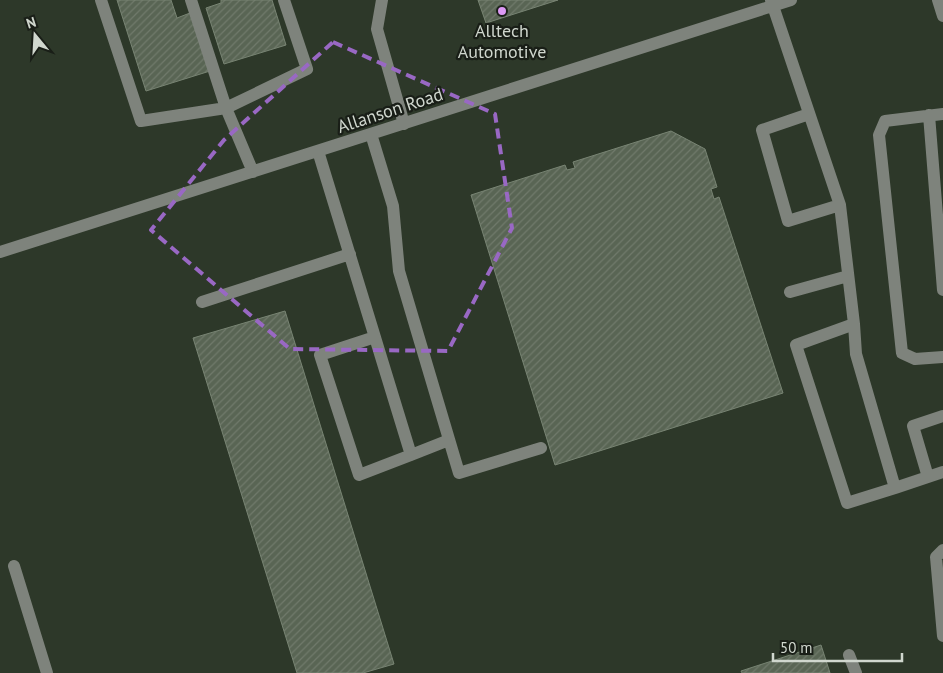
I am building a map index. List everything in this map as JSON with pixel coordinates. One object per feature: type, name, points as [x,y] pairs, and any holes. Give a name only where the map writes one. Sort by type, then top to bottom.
[{"type":"street","points":[[101,0],[141,121],[226,108],[307,69],[284,0]]},
{"type":"street","points":[[190,0],[226,108],[253,172]]},
{"type":"street","points":[[382,0],[377,29],[404,124]]},
{"type":"street","name":"Allanson Road","points":[[0,252],[404,124],[772,3],[791,0]]},
{"type":"street","points":[[938,0],[943,16]]},
{"type":"street","points":[[772,3],[840,205],[856,354],[895,488]]},
{"type":"street","points":[[809,114],[762,130],[788,221],[840,205]]},
{"type":"street","points":[[943,114],[885,121],[879,135],[902,353],[915,359],[943,357]]},
{"type":"street","points":[[929,115],[943,290]]},
{"type":"street","points":[[371,134],[393,206],[398,271],[460,473],[541,448]]},
{"type":"street","points":[[318,151],[411,455]]},
{"type":"street","points":[[202,302],[350,254]]},
{"type":"street","points":[[790,292],[848,276]]},
{"type":"street","points":[[854,324],[796,345],[847,502],[943,472]]},
{"type":"street","points":[[375,337],[320,355],[359,475],[449,440]]},
{"type":"street","points":[[928,477],[913,426],[943,416]]},
{"type":"street","points":[[943,550],[936,557],[943,636]]},
{"type":"street","points":[[14,566],[47,673]]},
{"type":"street","points":[[849,655],[856,673]]},
{"type":"highlighted area","points":[[333,42],[495,114],[512,228],[448,351],[290,349],[151,230],[224,140]]},
{"type":"building","points":[[117,0],[171,0],[177,18],[190,13],[210,71],[146,91]]},
{"type":"building","points":[[221,0],[272,0],[286,45],[224,64],[206,8],[221,3]]},
{"type":"building","name":"Alltech Automotive","points":[[478,0],[558,0],[486,23]]},
{"type":"building","points":[[671,131],[705,149],[717,187],[711,189],[714,199],[719,197],[783,393],[555,465],[471,195],[565,165],[567,170],[575,168],[573,162]]},
{"type":"building","points":[[285,311],[394,664],[363,673],[297,673],[193,338]]},
{"type":"building","points":[[821,645],[830,673],[742,673],[741,671]]},
{"type":"place","name":"Alltech Automotive","points":[[502,11]]}]
